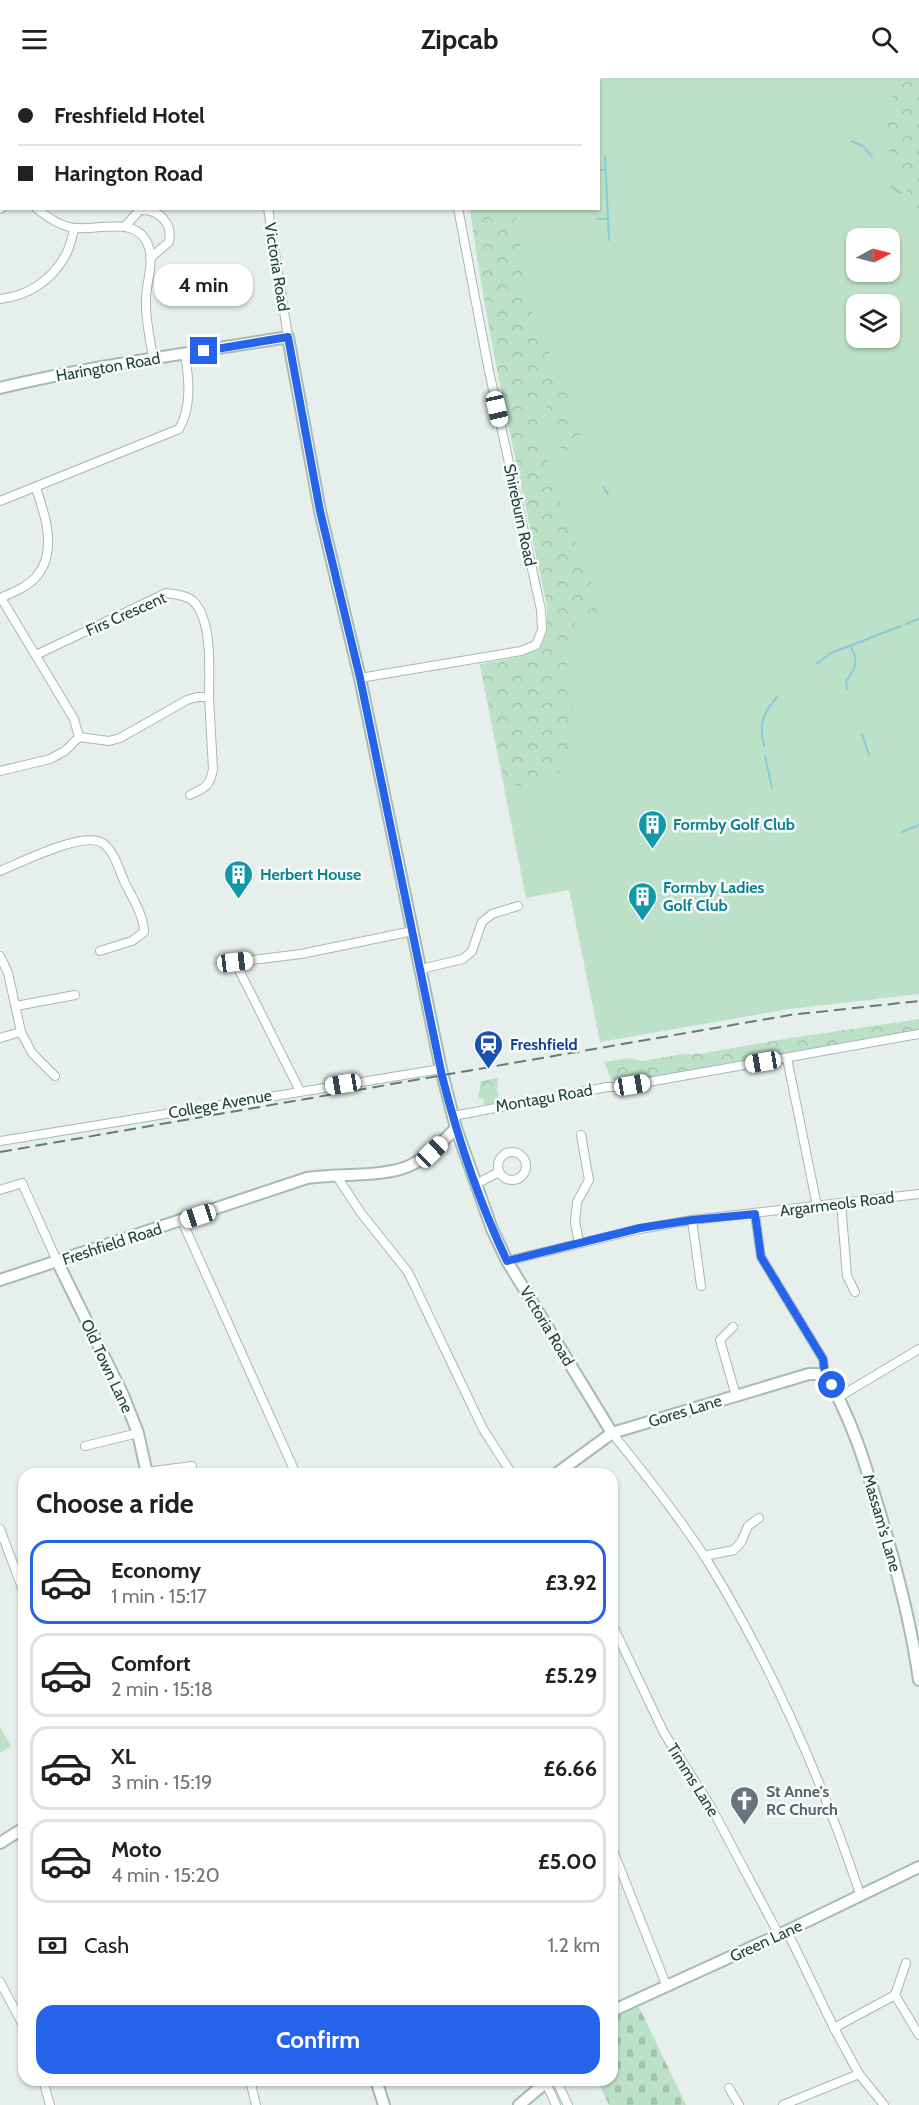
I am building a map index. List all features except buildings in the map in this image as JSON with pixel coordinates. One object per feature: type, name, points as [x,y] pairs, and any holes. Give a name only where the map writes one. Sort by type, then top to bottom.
[{"type":"street","points":[[38,210],[48,218],[74,229],[126,225],[144,238],[149,247],[150,258],[146,299],[153,358]]},
{"type":"street","points":[[126,225],[140,210],[148,210],[166,220],[170,227],[170,242],[150,258]]},
{"type":"street","name":"Victoria Road","points":[[268,210],[288,337],[320,511],[360,678],[441,1069],[456,1128],[492,1229],[507,1261],[612,1433],[704,1556],[757,1646],[792,1721],[860,1894]]},
{"type":"street","name":"Shireburn Road","points":[[360,678],[521,651],[536,645],[542,630],[542,610],[489,372],[458,210]]},
{"type":"street","points":[[0,299],[12,298],[35,289],[55,271],[66,254],[74,229]]},
{"type":"street","name":"Harington Road","points":[[0,388],[153,358],[288,337]]},
{"type":"street","points":[[0,501],[179,429],[185,419],[188,404],[185,354]]},
{"type":"street","points":[[36,488],[45,517],[47,551],[36,577],[1,598],[74,719],[79,737]]},
{"type":"street","name":"Firs Crescent","points":[[36,655],[166,593],[178,594],[192,600],[202,614],[208,657],[213,769],[211,780],[206,787],[189,795]]},
{"type":"street","points":[[79,737],[109,741],[120,738],[187,700],[209,697]]},
{"type":"street","points":[[0,771],[50,759],[65,751],[79,737]]},
{"type":"street","points":[[0,872],[38,854],[82,840],[96,840],[105,845],[116,863],[141,918],[144,932],[132,940],[100,951]]},
{"type":"street","points":[[421,969],[463,959],[472,951],[482,922],[492,914],[518,906]]},
{"type":"street","points":[[300,1091],[235,962],[301,954],[413,931]]},
{"type":"street","points":[[0,956],[8,973],[21,1032],[32,1053],[55,1076]]},
{"type":"street","points":[[16,1006],[75,995]]},
{"type":"street","points":[[0,1038],[21,1032]]},
{"type":"street","name":"Montagu Road","points":[[453,1116],[607,1087],[620,1087],[919,1034]]},
{"type":"street","points":[[787,1058],[817,1206]]},
{"type":"street","name":"College Avenue","points":[[0,1142],[441,1069]]},
{"type":"street","name":"Freshfield Road","points":[[0,1280],[307,1178],[371,1173],[411,1166],[432,1152],[456,1128]]},
{"type":"street","points":[[579,1242],[575,1222],[577,1202],[589,1180],[581,1135]]},
{"type":"street","points":[[476,1184],[499,1172]]},
{"type":"street","points":[[336,1175],[361,1213],[408,1272],[483,1429],[508,1468]]},
{"type":"street","points":[[0,1190],[22,1182],[57,1261]]},
{"type":"street","name":"Argarmeols Road","points":[[507,1261],[623,1232],[692,1220],[919,1194]]},
{"type":"street","points":[[841,1203],[847,1276],[855,1292]]},
{"type":"street","points":[[755,1214],[761,1257],[823,1359],[825,1374]]},
{"type":"street","points":[[692,1220],[701,1286]]},
{"type":"street","points":[[182,1221],[293,1468]]},
{"type":"street","name":"Old Town Lane","points":[[57,1261],[123,1395],[138,1433],[145,1468]]},
{"type":"street","points":[[733,1327],[720,1340],[735,1396]]},
{"type":"street","points":[[839,1397],[919,1349]]},
{"type":"street","name":"Gores Lane","points":[[564,1468],[612,1433],[809,1374],[825,1374]]},
{"type":"street","name":"Massam's Lane","points":[[825,1374],[839,1397],[861,1449],[917,1642],[919,1680]]},
{"type":"street","points":[[85,1446],[138,1433]]},
{"type":"street","points":[[180,1468],[192,1466]]},
{"type":"street","points":[[704,1556],[734,1550],[741,1542],[748,1526],[759,1518]]},
{"type":"street","points":[[0,1529],[18,1577]]},
{"type":"street","name":"Timms Lane","points":[[618,1637],[664,1733],[710,1805],[859,2073],[884,2105]]},
{"type":"street","points":[[0,1843],[18,1832]]},
{"type":"street","points":[[618,1863],[667,1987]]},
{"type":"street","name":"Green Lane","points":[[618,2008],[783,1933],[919,1867]]},
{"type":"street","points":[[834,2028],[895,1995],[906,1963]]},
{"type":"street","points":[[0,1982],[18,2016]]},
{"type":"street","points":[[895,1995],[919,2035]]},
{"type":"street","points":[[783,2105],[859,2073]]},
{"type":"street","points":[[45,2086],[50,2105]]},
{"type":"street","points":[[251,2086],[256,2105]]},
{"type":"street","points":[[378,2086],[384,2105]]},
{"type":"street","points":[[519,2105],[544,2086]]},
{"type":"street","points":[[551,2086],[556,2105]]},
{"type":"street","points":[[554,2086],[568,2105]]},
{"type":"street","points":[[729,2088],[739,2105]]},
{"type":"green space","name":"Formby Golf Club","points":[[600,78],[919,78],[919,994],[790,1009],[600,1042],[569,890],[526,898],[480,666],[538,652],[551,623],[489,210],[600,210]]},
{"type":"green space","points":[[899,78],[919,78],[919,218],[889,151],[882,127]]},
{"type":"green space","points":[[470,210],[514,210],[533,316],[560,376],[583,443],[561,453],[545,404],[535,410],[540,436],[555,488],[603,613],[593,623],[584,607],[573,617],[581,640],[568,660],[564,675],[579,725],[564,731],[571,753],[564,767],[555,776],[542,783],[526,786],[505,783],[480,664],[524,656],[540,649],[547,631],[547,606],[495,359]]},
{"type":"green space","points":[[919,1019],[919,1032],[632,1085],[611,1079],[604,1062],[630,1058],[642,1061],[683,1054],[699,1054]]},
{"type":"green space","points":[[498,1078],[497,1091],[499,1094],[495,1104],[484,1105],[483,1098],[478,1099],[481,1081]]},
{"type":"green space","points":[[0,1727],[11,1746],[0,1753]]},
{"type":"green space","points":[[638,2005],[686,2105],[609,2105],[600,2086],[618,2086],[618,2015]]},
{"type":"waterway","points":[[852,141],[864,147],[872,157]]},
{"type":"waterway","points":[[605,156],[609,240]]},
{"type":"waterway","points":[[600,170],[606,170]]},
{"type":"waterway","points":[[891,186],[900,193]]},
{"type":"waterway","points":[[597,219],[608,219]]},
{"type":"waterway","points":[[603,487],[608,494]]},
{"type":"waterway","points":[[906,624],[919,619]]},
{"type":"waterway","points":[[816,664],[831,653],[901,626]]},
{"type":"waterway","points":[[847,689],[846,681],[855,664],[855,655],[850,646]]},
{"type":"waterway","points":[[764,746],[763,720],[777,697]]},
{"type":"waterway","points":[[862,734],[869,755]]},
{"type":"waterway","points":[[765,756],[772,788]]},
{"type":"waterway","points":[[902,832],[919,825]]},
{"type":"railway","points":[[0,1152],[790,1015],[919,1001]]},
{"type":"place","name":"Formby Golf Club","points":[[652,850]]},
{"type":"place","name":"Herbert House","points":[[239,900]]},
{"type":"place","name":"Formby Ladies Golf Club","points":[[642,922]]},
{"type":"place","name":"Freshfield","points":[[489,1070]]},
{"type":"place","name":"St Anne's RC Church","points":[[745,1826]]},
{"type":"route","points":[[204,351],[288,337],[320,511],[350,629],[442,1076],[456,1128],[492,1229],[507,1261],[640,1228],[755,1214],[761,1257],[823,1359],[825,1374],[832,1385]]}]
